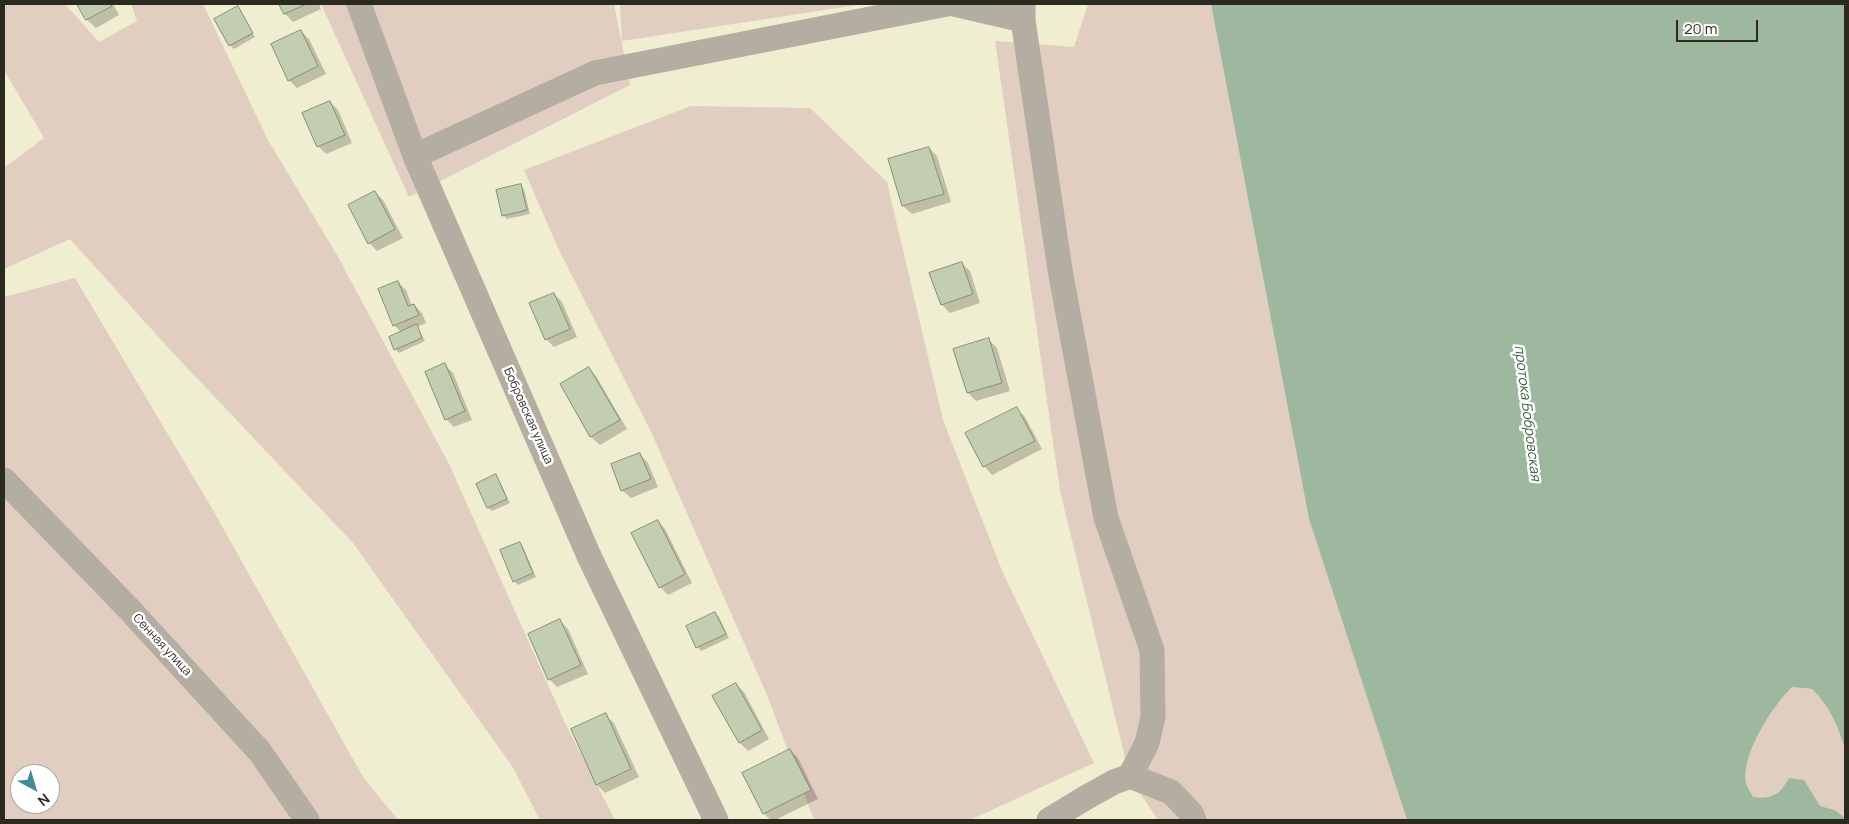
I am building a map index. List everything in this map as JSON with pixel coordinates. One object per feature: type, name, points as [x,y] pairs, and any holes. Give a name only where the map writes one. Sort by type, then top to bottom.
[{"type":"street","name":"Бобровская улица","points":[[360,4],[415,156],[589,556],[716,820]]},
{"type":"street","points":[[415,156],[595,73],[947,4]]},
{"type":"street","points":[[954,4],[1023,12],[1060,270],[1106,518],[1152,650],[1152,716],[1147,743],[1130,776],[1094,793],[1048,820]]},
{"type":"street","name":"Сенная улица","points":[[4,480],[129,609],[260,752],[306,820]]},
{"type":"street","points":[[1130,776],[1171,792],[1194,820]]},
{"type":"shaded area","points":[[4,4],[65,4],[99,42],[137,21],[131,4],[203,4],[268,140],[337,255],[449,464],[566,725],[615,820],[540,820],[512,766],[353,543],[173,353],[70,239],[4,269],[4,168],[44,138],[4,70]]},
{"type":"shaded area","points":[[321,4],[614,4],[630,85],[409,197]]},
{"type":"shaded area","points":[[620,4],[864,4],[622,41]]},
{"type":"shaded area","points":[[1088,4],[1211,4],[1309,519],[1407,820],[1158,820],[1130,778],[1060,491],[995,41],[1074,47]]},
{"type":"shaded area","points":[[691,106],[810,108],[887,182],[943,420],[1003,573],[1094,763],[970,820],[814,820],[767,695],[652,434],[558,248],[524,170]]},
{"type":"shaded area","points":[[75,278],[210,505],[363,777],[398,820],[4,820],[4,297]]},
{"type":"shaded area","points":[[1792,687],[1812,689],[1822,699],[1838,724],[1845,749],[1845,818],[1835,810],[1820,806],[1789,778],[1775,795],[1766,797],[1753,797],[1746,783],[1748,759],[1753,745],[1776,706]]},
{"type":"water","name":"протока Бобровская","points":[[1211,4],[1845,4],[1845,749],[1833,717],[1824,702],[1812,689],[1792,687],[1776,706],[1753,745],[1748,758],[1746,783],[1753,797],[1766,797],[1775,795],[1789,778],[1804,780],[1820,806],[1835,810],[1845,820],[1407,820],[1309,519]]},
{"type":"building","points":[[77,4],[111,4],[112,6],[86,20]]},
{"type":"building","points":[[279,4],[307,4],[284,14]]},
{"type":"building","points":[[238,6],[253,33],[229,46],[214,19]]},
{"type":"building","points":[[301,30],[318,66],[288,81],[271,44]]},
{"type":"building","points":[[330,101],[345,135],[317,147],[302,113]]},
{"type":"building","points":[[929,147],[944,194],[902,206],[888,159]]},
{"type":"building","points":[[521,184],[527,210],[502,216],[496,190]]},
{"type":"building","points":[[375,191],[395,229],[368,244],[348,205]]},
{"type":"building","points":[[962,262],[973,294],[941,305],[929,273]]},
{"type":"building","points":[[398,281],[408,306],[414,304],[419,315],[393,326],[378,289]]},
{"type":"building","points":[[554,293],[570,329],[545,340],[529,303]]},
{"type":"building","points":[[417,324],[422,338],[394,350],[389,337]]},
{"type":"building","points":[[989,338],[1002,383],[967,393],[953,349]]},
{"type":"building","points":[[445,363],[465,411],[445,420],[425,372]]},
{"type":"building","points":[[589,367],[620,420],[590,437],[560,384]]},
{"type":"building","points":[[1017,407],[1035,441],[983,467],[965,433]]},
{"type":"building","points":[[640,453],[651,479],[621,491],[611,464]]},
{"type":"building","points":[[496,474],[507,499],[487,508],[476,484]]},
{"type":"building","points":[[658,520],[685,574],[659,588],[631,533]]},
{"type":"building","points":[[520,542],[533,573],[513,582],[500,550]]},
{"type":"building","points":[[715,612],[726,634],[696,648],[686,626]]},
{"type":"building","points":[[560,619],[581,665],[548,680],[528,634]]},
{"type":"building","points":[[736,683],[762,730],[739,743],[712,696]]},
{"type":"building","points":[[606,713],[631,769],[596,785],[571,729]]},
{"type":"building","points":[[790,749],[811,790],[763,814],[742,773]]}]
